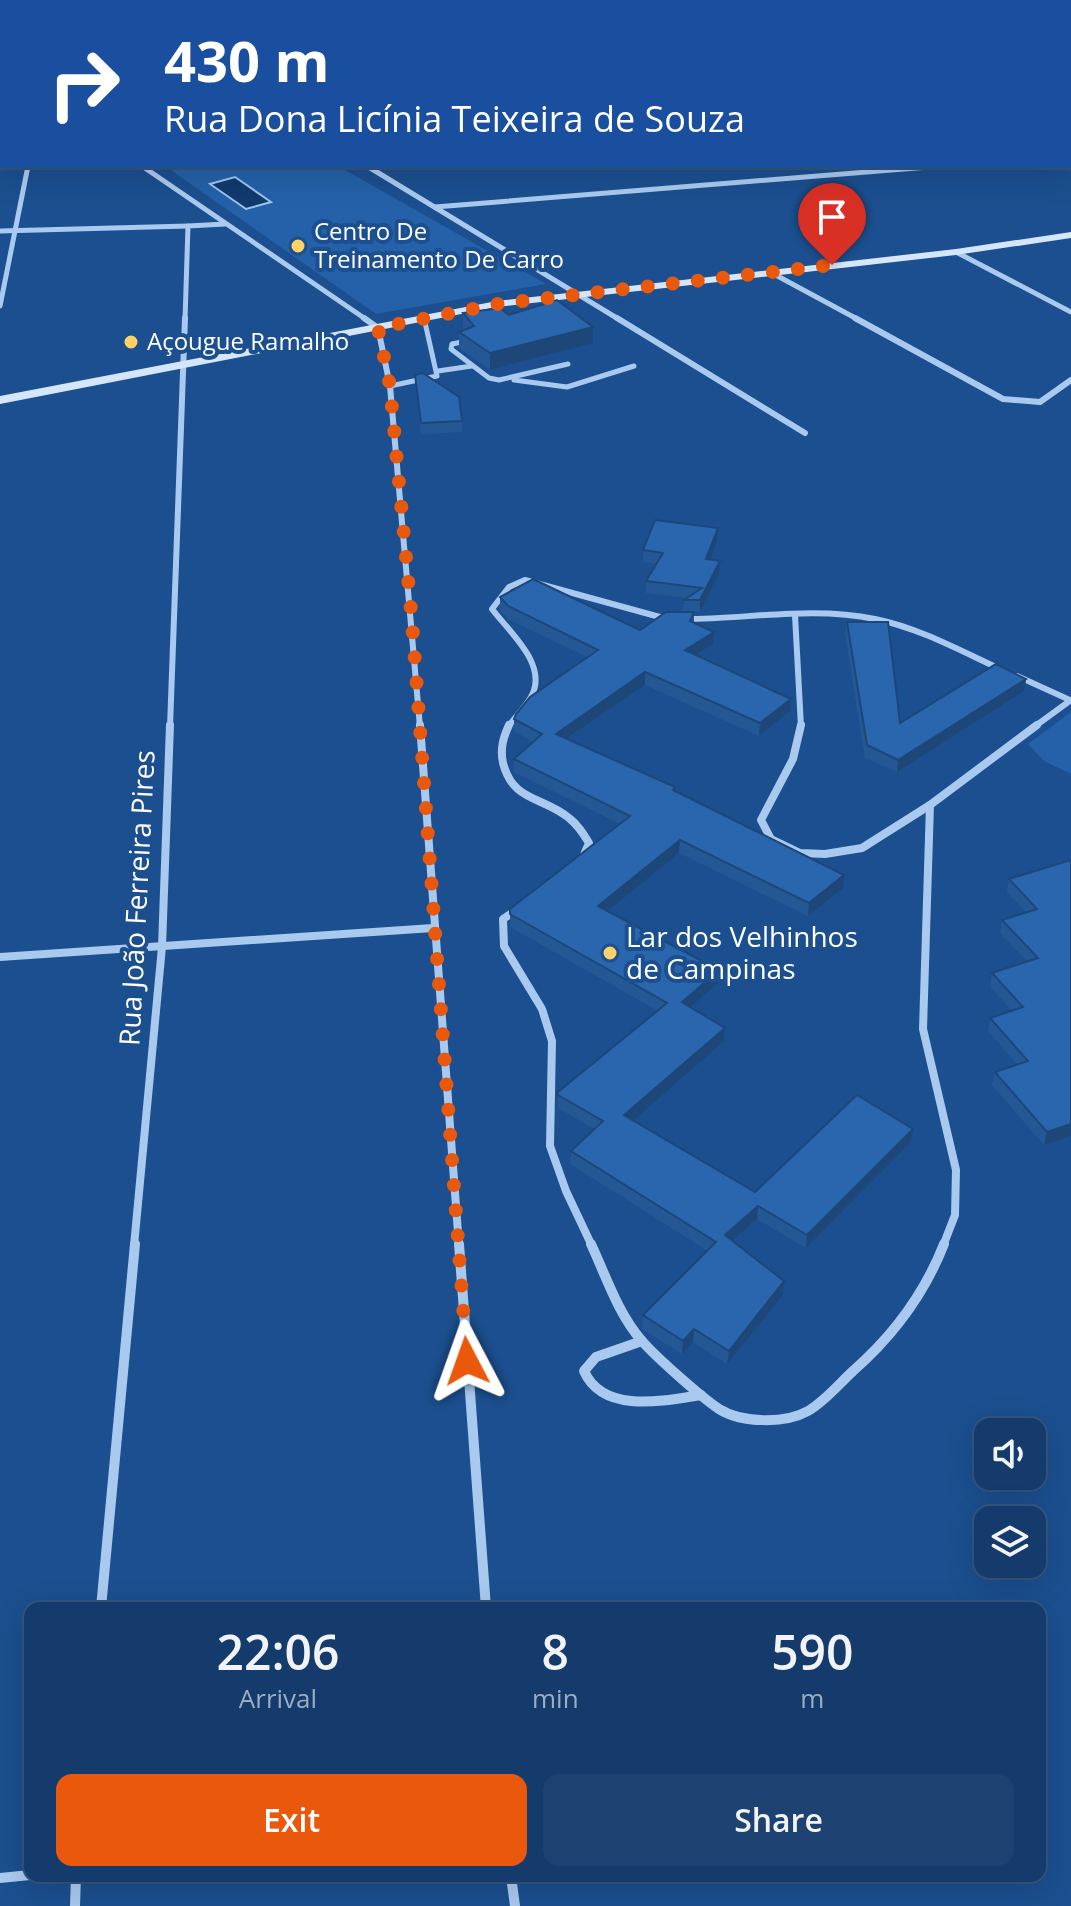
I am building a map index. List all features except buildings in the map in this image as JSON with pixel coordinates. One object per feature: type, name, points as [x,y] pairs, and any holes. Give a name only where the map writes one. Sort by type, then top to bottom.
[{"type":"main road","points":[[0,400],[185,362],[575,294],[956,252],[1071,235]]},
{"type":"street","points":[[0,306],[28,168]]},
{"type":"street","points":[[145,168],[378,328],[390,386],[412,621],[486,1602]]},
{"type":"street","points":[[370,168],[805,433]]},
{"type":"street","points":[[434,207],[916,168]]},
{"type":"street","points":[[0,231],[226,224]]},
{"type":"street","name":"Rua João Ferreira Pires","points":[[102,1602],[162,947],[188,226]]},
{"type":"street","points":[[956,252],[1071,312]]},
{"type":"street","points":[[770,272],[1003,399],[1025,404],[1044,402],[1071,380]]},
{"type":"street","points":[[570,868],[582,858],[589,843],[584,830],[573,818],[517,791],[507,779],[503,758],[505,728],[535,695],[538,678],[536,667],[492,609],[505,588],[514,582],[535,582],[667,619],[795,615],[858,616],[885,621],[921,633],[1071,700],[930,805],[862,848],[825,854],[800,853],[771,839],[761,820],[768,800],[799,744],[801,697],[795,615]]},
{"type":"street","points":[[524,905],[503,919],[502,930],[504,946],[542,1009],[552,1041],[550,1146],[566,1191],[623,1313],[642,1341],[721,1410],[748,1418],[784,1419],[808,1411],[865,1361],[903,1321],[932,1274],[955,1215],[956,1170],[923,1029],[930,805]]},
{"type":"street","points":[[0,957],[433,928]]},
{"type":"street","points":[[642,1341],[596,1357],[584,1371],[586,1383],[596,1392],[626,1401],[701,1395]]},
{"type":"street","points":[[0,1878],[24,1876]]},
{"type":"street","points":[[75,1906],[76,1882]]},
{"type":"street","points":[[512,1882],[515,1906]]},
{"type":"lane","points":[[424,318],[438,371]]},
{"type":"lane","points":[[462,342],[452,344],[451,349],[489,378],[567,387],[634,366]]},
{"type":"lane","points":[[509,379],[568,364]]},
{"type":"lane","points":[[390,386],[427,380],[438,371],[472,366]]},
{"type":"shaded area","points":[[168,168],[342,168],[546,284],[376,314]]},
{"type":"shaded area","points":[[235,177],[271,202],[246,209],[210,184]]},
{"type":"shaded area","points":[[1071,712],[1071,774],[1044,761],[1028,744]]},
{"type":"place","name":"Centro De Treinamento De Carro","points":[[298,246]]},
{"type":"place","name":"Açougue Ramalho","points":[[131,342]]},
{"type":"place","name":"Lar dos Velhinhos de Campinas","points":[[610,953]]},
{"type":"route","points":[[467,1361],[412,621],[390,386],[378,328],[497,304],[832,265]]}]
